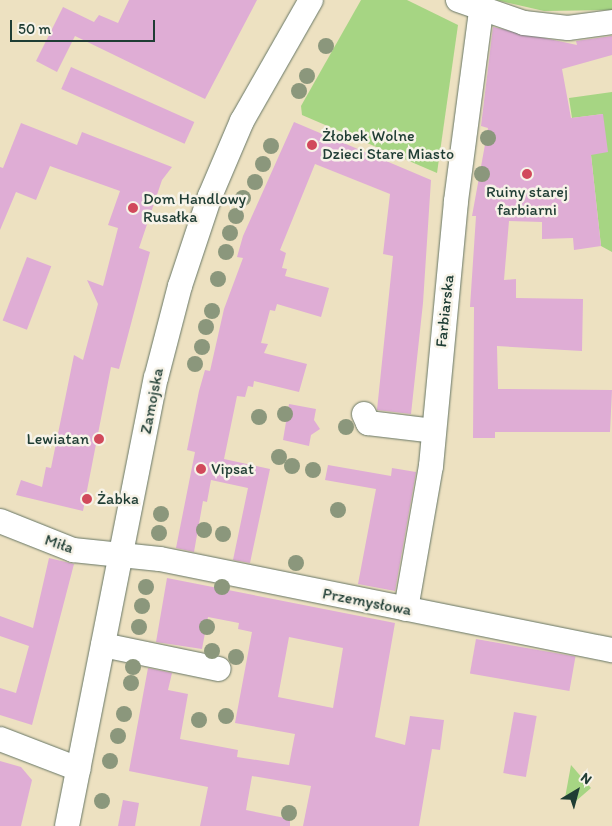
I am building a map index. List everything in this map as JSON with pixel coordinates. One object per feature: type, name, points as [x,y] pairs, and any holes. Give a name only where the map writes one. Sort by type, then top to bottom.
[{"type":"street","points":[[458,0],[481,11],[568,28],[612,22]]},
{"type":"street","name":"Zamojska","points":[[67,826],[162,348],[200,223],[246,113],[306,4]]},
{"type":"street","name":"Farbiarska","points":[[406,609],[434,431],[481,11]]},
{"type":"street","points":[[364,414],[368,423],[434,431]]},
{"type":"street","name":"Miła","points":[[0,521],[73,550],[122,553]]},
{"type":"street","name":"Przemysłowa","points":[[122,553],[332,587],[406,609],[612,650]]},
{"type":"street","points":[[103,645],[219,669]]},
{"type":"street","points":[[0,739],[78,769]]},
{"type":"green space","points":[[361,0],[407,0],[458,25],[437,173],[302,115],[301,106]]},
{"type":"green space","points":[[496,0],[612,0],[612,10],[544,11]]},
{"type":"green space","points":[[612,92],[612,252],[601,246],[591,155],[603,114],[572,118],[569,98]]},
{"type":"green space","points":[[571,765],[591,788],[576,801],[565,798]]},
{"type":"building","points":[[129,0],[257,0],[205,99],[75,36],[57,72],[36,61],[63,7],[94,22],[99,15],[118,23]]},
{"type":"building","points":[[493,27],[577,45],[576,41],[612,36],[612,55],[562,69],[571,118],[603,114],[608,152],[591,155],[601,246],[574,250],[573,238],[542,239],[542,222],[509,221],[504,280],[516,279],[516,298],[583,299],[582,351],[497,346],[498,389],[612,390],[610,432],[495,432],[495,438],[473,438],[474,307],[470,307],[476,216],[472,216],[488,128],[481,126]]},
{"type":"building","points":[[71,67],[194,122],[185,144],[61,89]]},
{"type":"building","points":[[294,122],[431,180],[423,303],[411,414],[377,410],[393,256],[383,254],[390,194],[315,164],[280,250],[286,253],[282,268],[287,269],[285,276],[329,288],[321,317],[277,304],[275,311],[270,310],[261,343],[268,344],[264,353],[307,364],[299,392],[254,381],[253,387],[248,386],[245,397],[237,396],[224,459],[270,469],[250,563],[233,560],[248,488],[211,480],[207,502],[203,501],[194,552],[176,548],[195,452],[187,450],[199,391],[205,370],[210,371],[224,309],[243,258],[237,257],[243,236]]},
{"type":"building","points":[[21,123],[77,145],[82,132],[172,167],[162,180],[139,248],[150,252],[119,369],[111,367],[83,511],[16,495],[21,480],[42,487],[46,467],[51,468],[74,355],[83,360],[98,304],[87,280],[103,286],[118,228],[108,225],[120,191],[50,166],[36,200],[16,192],[0,230],[0,167],[3,168]]},
{"type":"building","points":[[27,257],[51,266],[27,330],[3,320]]},
{"type":"building","points":[[289,404],[316,409],[314,420],[320,429],[311,435],[309,446],[283,440]]},
{"type":"building","points":[[328,465],[391,476],[392,468],[416,472],[395,591],[358,584],[376,489],[325,480]]},
{"type":"building","points":[[49,558],[74,564],[32,725],[0,715],[0,688],[16,693],[29,646],[0,636],[0,616],[33,628]]},
{"type":"building","points":[[167,578],[395,623],[375,737],[405,745],[410,716],[444,720],[440,750],[432,749],[419,826],[303,826],[311,786],[252,776],[246,810],[290,819],[290,826],[200,826],[208,787],[129,771],[148,668],[172,673],[168,690],[188,694],[180,739],[238,750],[237,757],[289,765],[295,734],[235,723],[252,632],[238,629],[239,623],[208,617],[202,649],[156,642]],"holes":[[[289,637],[343,648],[333,708],[278,697]]]},
{"type":"building","points":[[476,639],[575,657],[569,691],[470,673]]},
{"type":"building","points":[[514,712],[537,716],[526,777],[503,773]]},
{"type":"building","points":[[0,761],[21,767],[32,780],[21,826],[0,826]]},
{"type":"building","points":[[123,800],[139,803],[135,826],[118,826]]},
{"type":"place","name":"Żłobek Wolne Dzieci Stare Miasto","points":[[312,145]]},
{"type":"place","name":"Ruiny starej farbiarni","points":[[527,174]]},
{"type":"place","name":"Dom Handlowy Rusałka","points":[[133,208]]},
{"type":"place","name":"Lewiatan","points":[[99,439]]},
{"type":"place","name":"Vipsat","points":[[201,469]]},
{"type":"place","name":"Żabka","points":[[87,499]]}]
